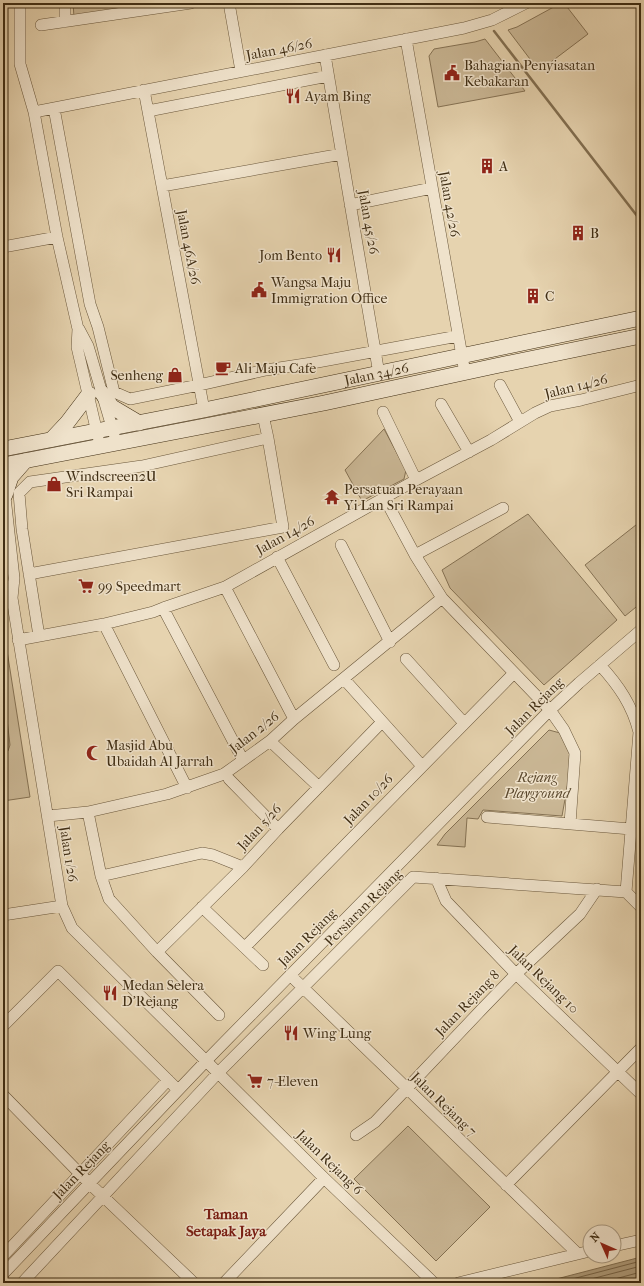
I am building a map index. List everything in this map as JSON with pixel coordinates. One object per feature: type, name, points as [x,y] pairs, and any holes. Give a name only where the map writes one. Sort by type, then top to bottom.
[{"type":"main road","name":"Jalan 34/26","points":[[3,448],[204,410],[641,318]]},
{"type":"main road","name":"Jalan 34/26","points":[[3,465],[263,414],[641,336]]},
{"type":"main road","points":[[52,439],[96,394],[112,407],[139,423]]},
{"type":"main road","points":[[9,490],[11,477],[25,461]]},
{"type":"street","points":[[20,3],[20,64],[34,112],[57,237],[80,331],[78,347],[96,394],[112,427],[116,443]]},
{"type":"street","points":[[65,3],[65,22]]},
{"type":"street","points":[[41,25],[166,5],[191,3]]},
{"type":"street","points":[[229,3],[241,71]]},
{"type":"street","name":"Jalan 46/26","points":[[34,112],[464,28],[492,20],[526,3]]},
{"type":"street","name":"Jalan 42/26","points":[[406,39],[464,373]]},
{"type":"street","name":"Jalan 45/26","points":[[325,55],[379,374]]},
{"type":"street","points":[[148,111],[328,76]]},
{"type":"street","name":"Jalan 46A/26","points":[[144,90],[204,410]]},
{"type":"street","points":[[54,108],[90,304],[98,327],[114,392],[130,399],[266,370],[458,336]]},
{"type":"street","points":[[162,186],[342,154]]},
{"type":"street","points":[[350,205],[432,188]]},
{"type":"street","points":[[3,247],[57,237]]},
{"type":"street","points":[[80,331],[98,327]]},
{"type":"street","points":[[500,385],[520,422]]},
{"type":"street","name":"Jalan 14/26","points":[[18,640],[104,624],[153,612],[224,587],[550,406],[641,385]]},
{"type":"street","points":[[96,394],[96,430],[100,446]]},
{"type":"street","points":[[441,404],[469,452]]},
{"type":"street","points":[[383,412],[416,480]]},
{"type":"street","points":[[29,574],[283,527],[263,414]]},
{"type":"street","points":[[39,636],[22,529],[9,490],[30,482],[142,466],[268,438]]},
{"type":"street","name":"Jalan 1/26","points":[[9,490],[14,578],[12,598],[62,906],[72,928],[206,1061]]},
{"type":"street","points":[[384,498],[415,555],[442,598],[550,710],[564,730],[575,753],[570,824]]},
{"type":"street","points":[[415,555],[503,508]]},
{"type":"street","points":[[341,545],[390,642]]},
{"type":"street","points":[[277,557],[334,665]]},
{"type":"street","name":"Jalan 1/26","points":[[3,583],[12,598]]},
{"type":"street","points":[[224,587],[294,719]]},
{"type":"street","name":"Jalan 2/26","points":[[48,816],[88,812],[168,794],[224,774],[270,741],[294,719],[442,598]]},
{"type":"street","points":[[163,608],[243,760]]},
{"type":"street","points":[[104,624],[187,788]]},
{"type":"street","name":"Jalan Rejang","points":[[3,1274],[206,1061],[550,710],[641,630]]},
{"type":"street","points":[[406,659],[464,723]]},
{"type":"street","points":[[600,665],[621,690],[640,732],[639,768],[631,829],[626,892],[641,907]]},
{"type":"street","name":"Jalan 10/26","points":[[244,947],[514,673]]},
{"type":"street","points":[[344,679],[422,766]]},
{"type":"street","name":"Jalan 5/26","points":[[158,952],[243,867],[382,722]]},
{"type":"street","points":[[270,741],[319,786]]},
{"type":"street","points":[[229,779],[278,829]]},
{"type":"street","points":[[88,812],[101,876],[109,899],[219,1015]]},
{"type":"street","points":[[487,817],[631,829]]},
{"type":"street","points":[[101,876],[202,853],[213,855],[243,867]]},
{"type":"street","name":"Persiaran Rejang","points":[[22,1283],[218,1073],[413,877],[626,892]]},
{"type":"street","name":"Jalan Rejang 10","points":[[436,878],[446,901],[516,974],[641,1094]]},
{"type":"street","name":"Jalan Rejang 8","points":[[356,1135],[375,1122],[516,974],[580,914],[597,889]]},
{"type":"street","points":[[3,915],[62,906]]},
{"type":"street","points":[[202,907],[263,965]]},
{"type":"street","points":[[3,1026],[58,971],[178,1090]]},
{"type":"street","name":"Jalan Rejang 7","points":[[290,976],[578,1254]]},
{"type":"street","points":[[506,1184],[641,1048]]},
{"type":"street","name":"Jalan Rejang 6","points":[[206,1061],[324,1178],[434,1283]]},
{"type":"street","points":[[3,1256],[168,1080]]},
{"type":"street","points":[[3,1095],[89,1183],[194,1283]]},
{"type":"street","points":[[224,1283],[324,1178]]},
{"type":"street","points":[[622,1244],[641,1240]]},
{"type":"street","points":[[458,1283],[582,1253]]},
{"type":"green space","points":[[73,3],[163,3],[74,17]]},
{"type":"green space","points":[[561,3],[564,3],[588,34],[539,71],[508,30],[517,27]]},
{"type":"green space","points":[[485,39],[525,91],[438,107],[429,56],[434,49]]},
{"type":"green space","points":[[384,429],[406,470],[404,479],[362,501],[345,470]]},
{"type":"green space","points":[[528,514],[617,620],[544,685],[450,588],[442,570]]},
{"type":"green space","points":[[641,521],[641,603],[625,616],[585,565]]},
{"type":"green space","points":[[3,625],[30,797],[3,801]]},
{"type":"green space","name":"Rejang Playground","points":[[549,730],[560,733],[570,753],[569,777],[562,816],[483,810],[478,819],[467,818],[465,847],[437,845],[445,834]]},
{"type":"green space","points":[[408,1126],[490,1207],[436,1261],[354,1179]]},
{"type":"water","points":[[3,685],[10,745],[8,751],[3,756]]},
{"type":"water","points":[[641,1257],[641,1283],[541,1283],[614,1264],[622,1264],[622,1262]]},
{"type":"waterway","points":[[494,31],[641,221]]},
{"type":"place","name":"Bahagian Penyiasatan Kebakaran","points":[[452,73]]},
{"type":"place","name":"Ayam Bing","points":[[293,96]]},
{"type":"place","name":"A","points":[[487,166]]},
{"type":"place","name":"B","points":[[578,233]]},
{"type":"place","name":"Jom Bento","points":[[334,255]]},
{"type":"place","name":"Wangsa Maju Immigration Office","points":[[259,290]]},
{"type":"place","name":"C","points":[[533,296]]},
{"type":"place","name":"Ali Maju Cafe","points":[[223,368]]},
{"type":"place","name":"Senheng","points":[[175,375]]},
{"type":"place","name":"Windscreen2U Sri Rampai","points":[[54,484]]},
{"type":"place","name":"Persatuan Perayaan Yi Lan Sri Rampai","points":[[332,497]]},
{"type":"place","name":"99 Speedmart","points":[[86,586]]},
{"type":"place","name":"Masjid Abu Ubaidah Al Jarrah","points":[[94,753]]},
{"type":"place","name":"Medan Selera D'Rejang","points":[[110,993]]},
{"type":"place","name":"Wing Lung","points":[[291,1033]]},
{"type":"place","name":"7-Eleven","points":[[255,1081]]},
{"type":"district","name":"Taman Setapak Jaya","points":[[226,1222]]}]
